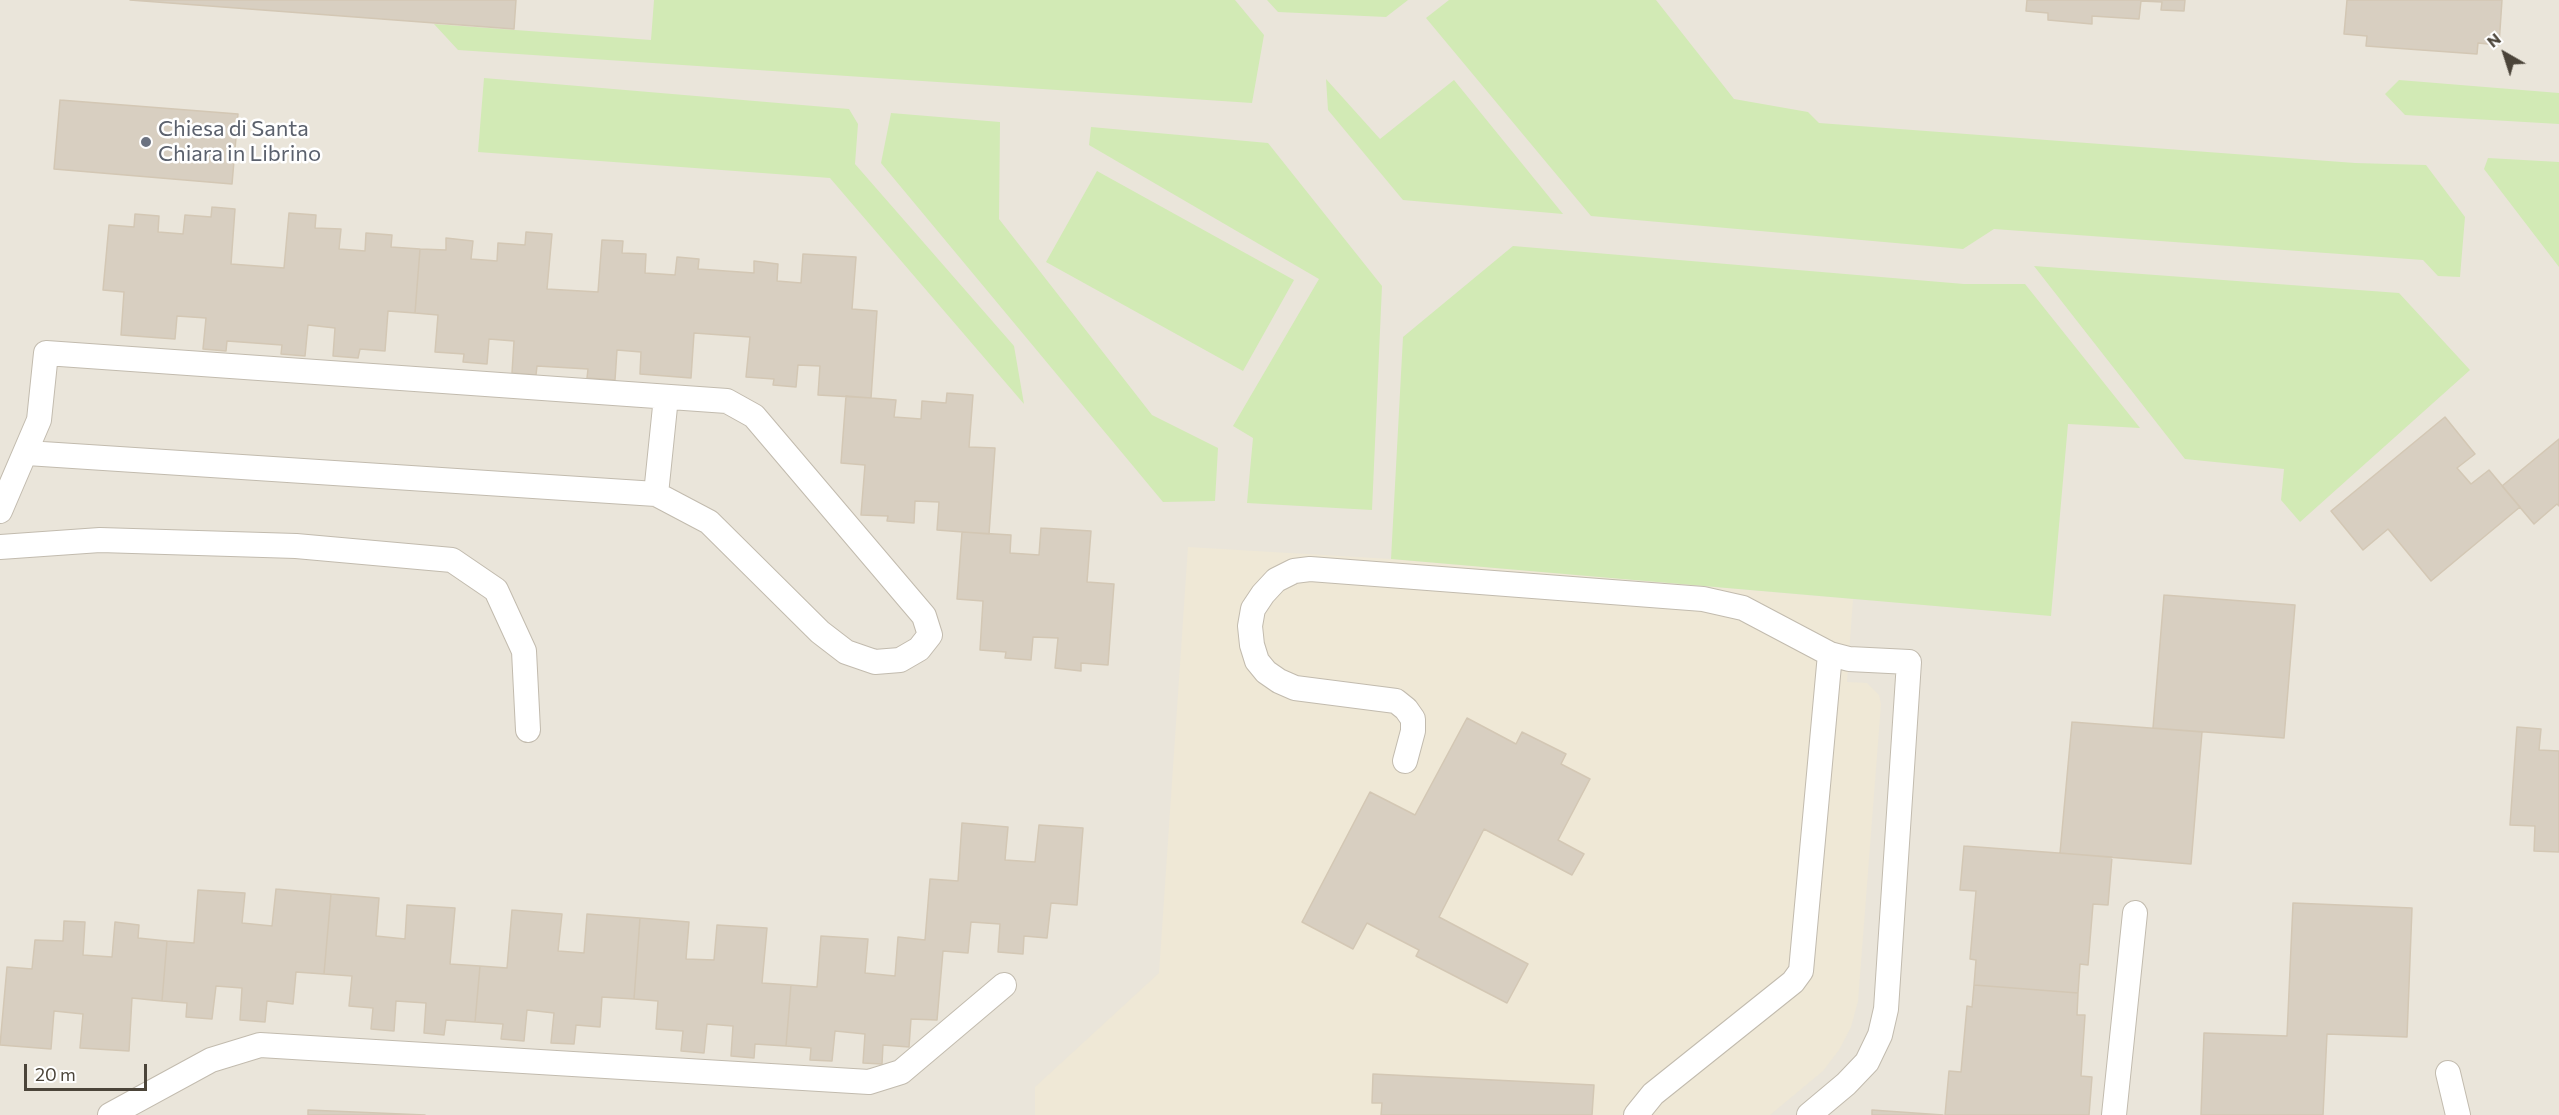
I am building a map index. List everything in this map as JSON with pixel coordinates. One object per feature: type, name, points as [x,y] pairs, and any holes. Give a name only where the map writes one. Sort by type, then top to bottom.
[{"type":"lane","points":[[0,511],[27,453],[39,420],[46,352],[727,401],[754,416],[924,616],[930,635],[919,649],[900,660],[875,662],[846,652],[820,632],[709,522],[656,494],[27,453]]},
{"type":"lane","points":[[656,494],[666,397]]},
{"type":"lane","points":[[0,547],[123,541],[296,546],[452,560],[496,590],[524,651],[528,730]]},
{"type":"lane","points":[[1405,761],[1413,731],[1413,719],[1396,701],[1295,687],[1272,677],[1257,660],[1252,645],[1250,626],[1253,609],[1276,580],[1294,571],[1310,569],[1703,598],[1743,608],[1830,654],[1849,658],[1909,662],[1886,1009],[1880,1035],[1867,1062],[1846,1084],[1809,1115]]},
{"type":"lane","points":[[1636,1115],[1653,1094],[1793,982],[1801,971],[1830,654]]},
{"type":"lane","points":[[2114,1115],[2135,913]]},
{"type":"lane","points":[[110,1115],[211,1060],[260,1045],[869,1082],[901,1072],[1004,985]]},
{"type":"lane","points":[[2448,1072],[2458,1115]]},
{"type":"shaded area","points":[[0,0],[2559,0],[2559,1115],[0,1115]]},
{"type":"shaded area","points":[[1188,547],[1391,559],[1853,599],[1847,682],[1867,683],[1879,695],[1881,704],[1858,1001],[1851,1027],[1839,1050],[1823,1071],[1770,1115],[1035,1115],[1035,1087],[1159,973]]},
{"type":"green space","points":[[654,0],[1235,0],[1264,35],[1252,103],[458,50],[434,24],[651,40]]},
{"type":"green space","points":[[1267,0],[1408,0],[1386,17],[1278,12]]},
{"type":"green space","points":[[1449,0],[1656,0],[1734,99],[1808,112],[1819,123],[2355,163],[2426,165],[2465,217],[2460,277],[2438,276],[2423,260],[1994,229],[1963,249],[1591,216],[1426,18]]},
{"type":"green space","points":[[484,78],[849,109],[858,124],[855,164],[1014,346],[1024,404],[830,178],[478,152]]},
{"type":"green space","points":[[1326,79],[1380,139],[1454,80],[1563,214],[1403,200],[1328,110]]},
{"type":"green space","points":[[2399,80],[2559,93],[2559,124],[2405,115],[2385,94]]},
{"type":"green space","points":[[891,113],[1000,122],[999,219],[1152,415],[1218,448],[1215,501],[1163,502],[881,163]]},
{"type":"green space","points":[[1091,127],[1268,143],[1382,286],[1372,510],[1247,503],[1253,438],[1233,426],[1319,279],[1089,145]]},
{"type":"green space","points":[[2488,158],[2559,162],[2559,267],[2484,169]]},
{"type":"green space","points":[[1097,171],[1294,280],[1243,371],[1046,262]]},
{"type":"green space","points":[[1513,246],[1964,284],[2025,284],[2140,428],[2068,424],[2051,616],[1391,559],[1403,337]]},
{"type":"green space","points":[[2034,266],[2399,293],[2470,370],[2300,522],[2281,500],[2284,469],[2185,459]]},
{"type":"building","points":[[130,0],[516,0],[514,29]]},
{"type":"building","points":[[2027,0],[2185,0],[2184,11],[2161,10],[2162,2],[2141,1],[2139,19],[2092,16],[2092,24],[2048,20],[2048,13],[2026,11]]},
{"type":"building","points":[[2347,0],[2502,0],[2499,45],[2478,43],[2477,54],[2366,46],[2367,36],[2344,34]]},
{"type":"building","name":"Chiesa di Santa Chiara in Librino","points":[[60,100],[238,114],[232,184],[54,169]]},
{"type":"building","points":[[212,207],[235,209],[231,264],[284,268],[289,213],[316,215],[315,228],[341,229],[339,249],[365,251],[366,233],[392,235],[391,247],[420,249],[415,313],[388,311],[385,351],[360,349],[358,358],[333,356],[335,328],[308,325],[305,356],[281,354],[282,345],[227,341],[226,351],[203,349],[206,318],[177,316],[175,339],[121,335],[124,292],[103,290],[109,225],[134,227],[135,214],[159,216],[158,232],[183,234],[185,215],[211,217]]},
{"type":"building","points":[[526,232],[552,234],[547,289],[598,292],[602,240],[623,241],[622,253],[646,254],[645,273],[675,275],[677,257],[699,259],[698,269],[754,273],[754,261],[778,264],[777,281],[801,283],[803,254],[856,257],[852,309],[877,311],[871,398],[818,395],[820,366],[798,365],[796,387],[773,385],[774,379],[746,377],[750,337],[694,333],[691,378],[640,374],[641,352],[617,350],[615,380],[587,378],[588,369],[537,366],[536,375],[512,373],[514,341],[489,339],[487,364],[463,362],[464,354],[435,352],[438,315],[415,313],[420,249],[446,250],[446,238],[473,241],[471,259],[497,261],[498,243],[525,245]]},
{"type":"building","points":[[947,393],[973,395],[969,447],[995,448],[989,534],[937,530],[939,502],[915,501],[914,523],[887,521],[888,516],[861,515],[865,465],[841,463],[846,396],[896,400],[894,417],[921,419],[922,401],[946,403]]},
{"type":"building","points":[[2445,417],[2475,454],[2457,468],[2471,484],[2489,470],[2520,507],[2431,581],[2388,529],[2363,550],[2331,511]]},
{"type":"building","points":[[2559,439],[2559,506],[2557,504],[2534,524],[2502,486]]},
{"type":"building","points":[[1041,528],[1091,531],[1087,582],[1114,584],[1108,665],[1081,663],[1081,671],[1055,668],[1058,638],[1033,637],[1031,660],[1005,658],[1006,652],[980,650],[983,601],[957,599],[962,532],[1011,535],[1010,553],[1039,555]]},
{"type":"building","points":[[2164,595],[2295,605],[2284,738],[2153,728]]},
{"type":"building","points":[[1467,718],[1516,744],[1522,732],[1566,754],[1561,764],[1590,779],[1558,840],[1584,854],[1572,875],[1484,829],[1439,917],[1528,964],[1507,1003],[1416,956],[1419,950],[1367,923],[1353,949],[1302,922],[1370,792],[1415,815]]},
{"type":"building","points":[[2072,722],[2202,732],[2191,864],[2060,853]]},
{"type":"building","points":[[2517,727],[2541,729],[2539,750],[2559,751],[2559,852],[2534,851],[2535,826],[2510,825]]},
{"type":"building","points":[[962,823],[1008,827],[1005,860],[1035,862],[1039,825],[1083,828],[1077,905],[1051,903],[1047,938],[1024,936],[1023,954],[998,952],[1000,924],[971,922],[968,953],[943,951],[937,1020],[911,1019],[909,1047],[883,1045],[882,1064],[863,1063],[865,1034],[835,1031],[832,1061],[810,1060],[811,1048],[786,1046],[791,985],[817,987],[821,936],[868,939],[865,973],[895,976],[898,937],[925,940],[930,879],[958,881]]},
{"type":"building","points":[[1964,846],[2112,857],[2108,905],[2093,904],[2088,965],[2080,964],[2078,993],[1974,985],[1976,960],[1970,959],[1976,891],[1960,890]]},
{"type":"building","points":[[276,889],[331,894],[324,974],[296,972],[293,1004],[267,1001],[265,1022],[240,1020],[242,988],[216,986],[212,1019],[186,1017],[187,1003],[162,1001],[167,941],[194,943],[198,890],[245,893],[242,923],[272,926]]},
{"type":"building","points":[[331,894],[379,898],[376,936],[405,939],[407,905],[455,908],[450,964],[480,966],[475,1022],[446,1020],[444,1035],[424,1033],[426,1003],[396,1001],[394,1031],[371,1029],[373,1008],[349,1006],[352,976],[324,974]]},
{"type":"building","points":[[2293,903],[2412,908],[2407,1037],[2327,1034],[2323,1115],[2201,1115],[2204,1033],[2287,1036]]},
{"type":"building","points":[[512,910],[562,914],[558,951],[584,953],[587,914],[640,918],[634,999],[602,997],[600,1027],[576,1025],[574,1044],[551,1043],[554,1013],[527,1010],[524,1041],[501,1039],[503,1024],[475,1022],[480,966],[507,968]]},
{"type":"building","points":[[640,918],[689,922],[686,959],[714,960],[717,925],[767,928],[762,983],[791,985],[786,1046],[755,1044],[754,1058],[731,1056],[733,1026],[707,1024],[704,1053],[681,1051],[683,1031],[656,1029],[658,1001],[634,999]]},
{"type":"building","points":[[64,921],[85,922],[83,955],[112,957],[115,922],[139,925],[138,938],[167,941],[162,1001],[132,998],[129,1051],[80,1048],[83,1014],[54,1011],[51,1049],[0,1045],[7,967],[32,969],[35,940],[63,941]]},
{"type":"building","points":[[1974,985],[2078,993],[2077,1015],[2085,1015],[2081,1076],[2092,1077],[2089,1115],[1945,1115],[1949,1071],[1961,1072],[1967,1006],[1972,1007]]},
{"type":"building","points":[[1373,1074],[1594,1085],[1592,1115],[1381,1115],[1382,1103],[1372,1103]]},
{"type":"building","points":[[308,1110],[425,1115],[308,1115]]},
{"type":"building","points":[[1872,1110],[1943,1115],[1872,1115]]},
{"type":"place","name":"Chiesa di Santa Chiara in Librino","points":[[146,142]]}]
